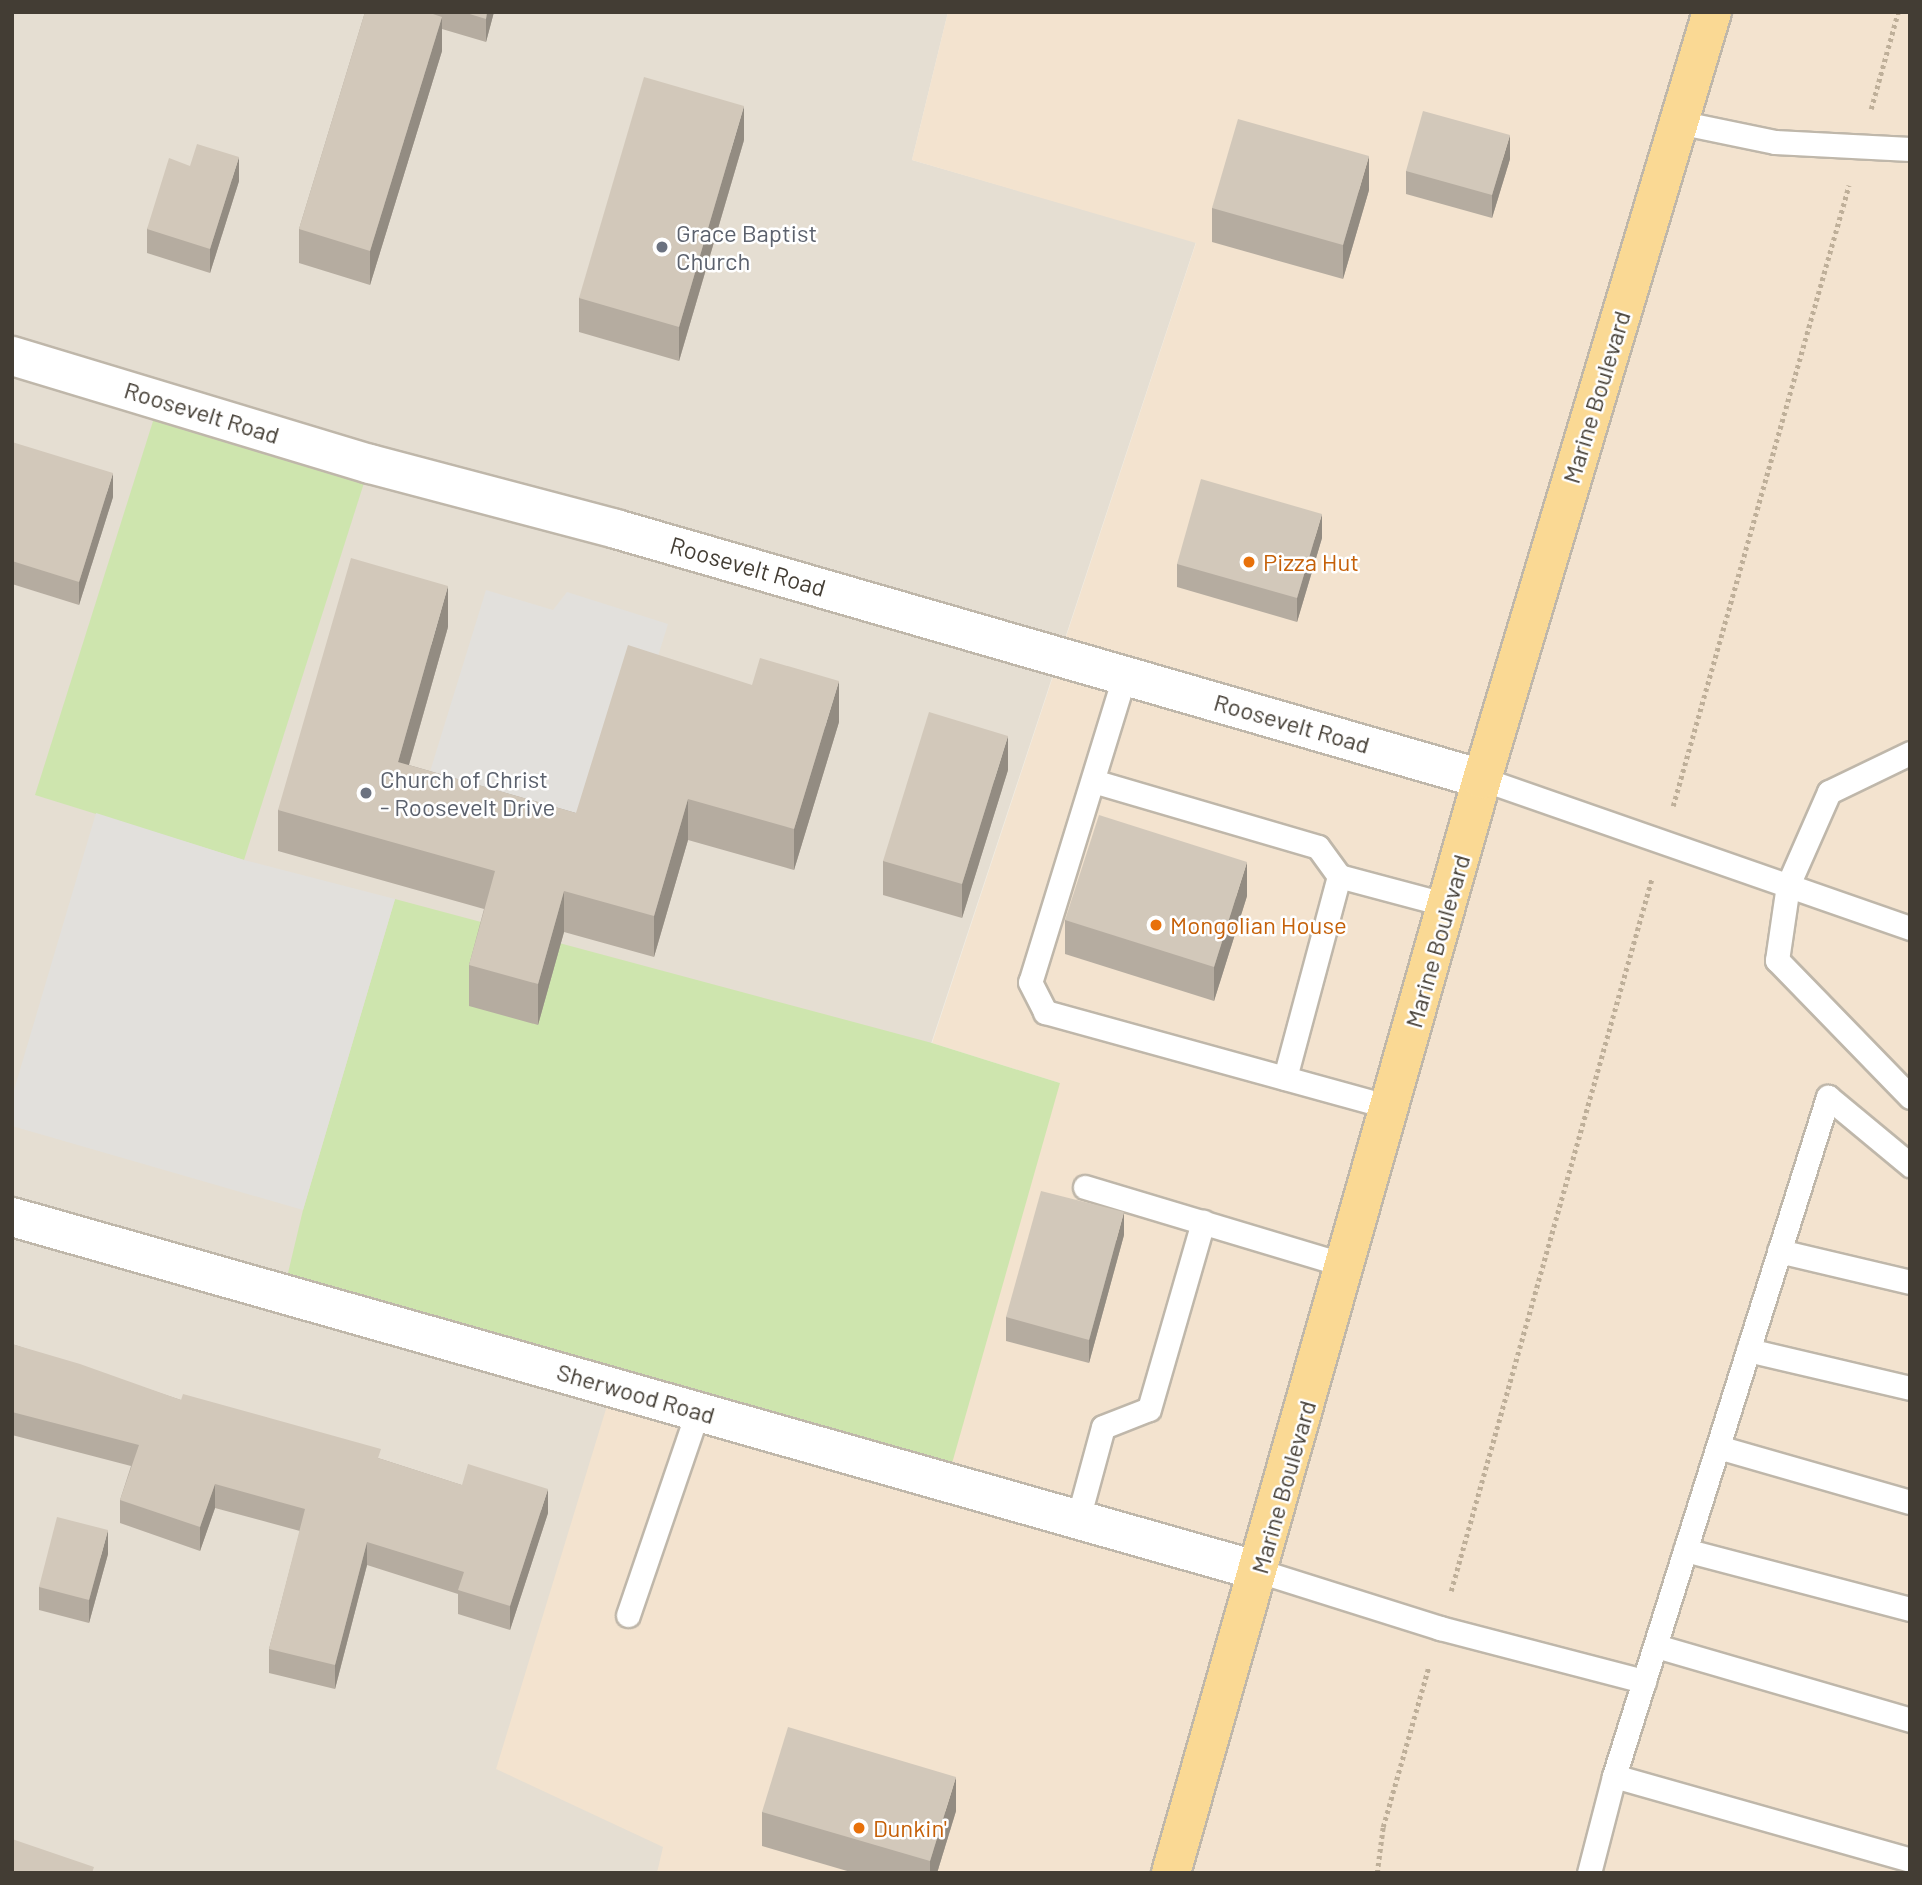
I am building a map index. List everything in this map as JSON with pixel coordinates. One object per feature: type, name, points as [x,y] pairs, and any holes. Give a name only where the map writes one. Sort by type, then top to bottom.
[{"type":"main road","name":"Marine Boulevard","points":[[1171,1873],[1482,779],[1712,12]]},
{"type":"street","name":"Roosevelt Road","points":[[12,356],[370,464],[616,528],[1482,779]]},
{"type":"street","name":"Sherwood Road","points":[[12,1217],[1259,1571]]},
{"type":"lane","points":[[1678,122],[1775,142],[1910,149]]},
{"type":"lane","points":[[1125,674],[1030,982],[1045,1012],[1390,1107]]},
{"type":"lane","points":[[1910,753],[1829,792],[1788,885],[1777,960],[1910,1097]]},
{"type":"lane","points":[[1482,779],[1662,844],[1910,928]]},
{"type":"lane","points":[[1093,781],[1318,848],[1339,876],[1447,905]]},
{"type":"lane","points":[[1285,1078],[1339,876]]},
{"type":"lane","points":[[1589,1873],[1614,1776],[1828,1097],[1910,1165]]},
{"type":"lane","points":[[1085,1187],[1345,1265]]},
{"type":"lane","points":[[1078,1519],[1103,1427],[1149,1409],[1203,1222]]},
{"type":"lane","points":[[1779,1251],[1910,1282]]},
{"type":"lane","points":[[1748,1350],[1910,1388]]},
{"type":"lane","points":[[628,1615],[698,1410]]},
{"type":"lane","points":[[1718,1447],[1910,1502]]},
{"type":"lane","points":[[1685,1550],[1910,1609]]},
{"type":"lane","points":[[1259,1571],[1440,1628],[1644,1681]]},
{"type":"lane","points":[[1656,1646],[1910,1720]]},
{"type":"lane","points":[[1614,1776],[1910,1860]]},
{"type":"path","points":[[1377,1873],[1383,1827],[1898,12]]},
{"type":"shaded area","points":[[12,12],[948,12],[912,160],[1196,242],[657,1873],[12,1873]]},
{"type":"shaded area","points":[[948,12],[1910,12],[1910,1873],[657,1873],[663,1847],[496,1769],[613,1386],[1060,1083],[932,1043],[1196,243],[912,160]]},
{"type":"shaded area","points":[[486,590],[553,610],[567,592],[668,624],[647,692],[586,823],[429,775]]},
{"type":"shaded area","points":[[96,813],[244,860],[395,899],[303,1210],[12,1126],[12,1097]]},
{"type":"green space","points":[[160,399],[370,464],[244,860],[35,795]]},
{"type":"green space","points":[[395,899],[932,1043],[1060,1083],[947,1481],[283,1294],[303,1210]]},
{"type":"building","points":[[365,12],[427,12],[442,17],[370,251],[299,229]]},
{"type":"building","points":[[463,12],[487,12],[486,19]]},
{"type":"building","points":[[644,77],[744,106],[679,327],[579,298]]},
{"type":"building","points":[[1423,111],[1510,135],[1492,195],[1406,171]]},
{"type":"building","points":[[1238,119],[1369,156],[1343,245],[1212,208]]},
{"type":"building","points":[[197,144],[239,157],[210,249],[147,229],[169,158],[190,166]]},
{"type":"building","points":[[12,442],[113,473],[79,582],[12,561]]},
{"type":"building","name":"Pizza Hut","points":[[1201,479],[1322,514],[1297,598],[1177,564]]},
{"type":"building","points":[[351,558],[448,586],[398,762],[576,813],[628,645],[752,685],[760,658],[839,681],[794,829],[688,799],[654,916],[564,891],[538,984],[469,965],[495,871],[278,810]]},
{"type":"building","points":[[929,712],[1008,736],[962,884],[883,861]]},
{"type":"building","name":"Mongolian House","points":[[1099,815],[1247,862],[1214,967],[1065,920]]},
{"type":"building","points":[[1041,1191],[1124,1212],[1089,1340],[1006,1317]]},
{"type":"building","points":[[12,1344],[80,1364],[181,1400],[183,1394],[381,1449],[378,1458],[462,1485],[468,1464],[548,1489],[510,1606],[458,1590],[464,1572],[367,1542],[335,1665],[269,1649],[305,1509],[215,1484],[200,1527],[120,1500],[139,1445],[12,1412]]},
{"type":"building","points":[[57,1517],[108,1530],[89,1600],[39,1587]]},
{"type":"building","points":[[788,1727],[956,1777],[930,1861],[762,1812]]},
{"type":"building","points":[[12,1839],[94,1867],[92,1873],[12,1873]]},
{"type":"place","name":"Grace Baptist Church","points":[[662,247]]},
{"type":"place","name":"Pizza Hut","points":[[1249,562]]},
{"type":"place","name":"Church of Christ - Roosevelt Drive","points":[[366,793]]},
{"type":"place","name":"Mongolian House","points":[[1156,925]]},
{"type":"place","name":"Dunkin'","points":[[859,1828]]}]
